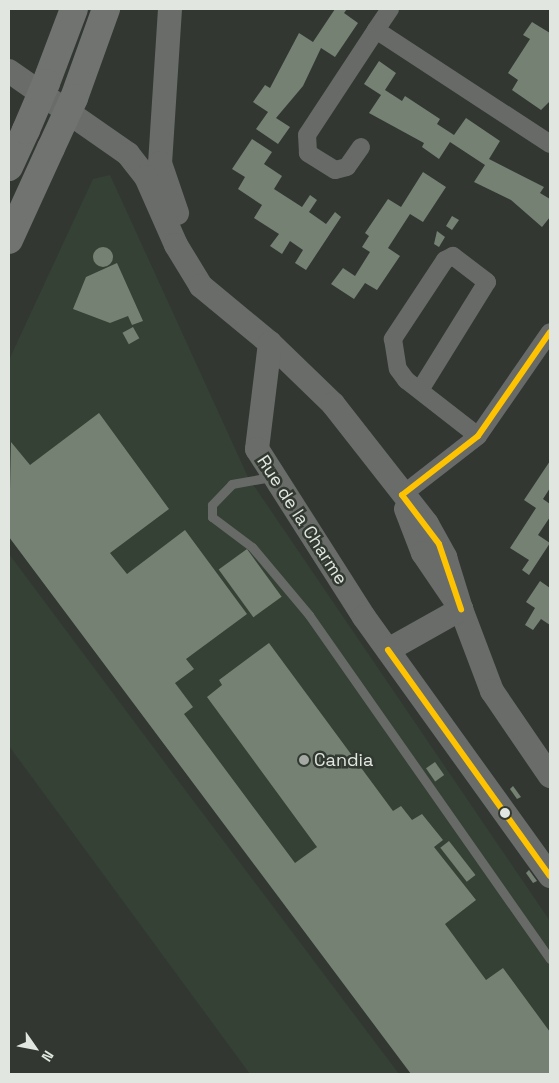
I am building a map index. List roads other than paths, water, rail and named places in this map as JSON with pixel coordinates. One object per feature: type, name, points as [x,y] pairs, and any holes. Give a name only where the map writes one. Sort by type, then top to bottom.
[{"type":"main road","points":[[9,167],[46,83],[74,9]]},
{"type":"main road","points":[[9,240],[74,98],[106,9]]},
{"type":"main road","points":[[170,9],[160,163],[184,236],[228,306]]},
{"type":"main road","points":[[9,71],[128,154],[146,177],[176,245],[201,286],[228,306],[270,343],[333,404],[402,496],[423,553],[461,609],[492,691],[549,774]]},
{"type":"main road","name":"Rue de la Charme","points":[[270,343],[257,449],[388,650],[550,876]]},
{"type":"main road","points":[[388,650],[461,609]]},
{"type":"street","points":[[361,147],[348,167],[335,170],[308,153],[307,135],[390,9]]},
{"type":"street","points":[[376,30],[550,144]]},
{"type":"street","points":[[420,390],[487,282],[453,256],[445,260],[392,339],[398,369],[420,390],[478,436]]},
{"type":"street","points":[[402,496],[478,436],[550,332]]},
{"type":"lane","points":[[274,476],[232,484],[212,504],[212,517],[252,547],[309,615],[550,960]]},
{"type":"place","name":"Candia","points":[[304,760]]}]
